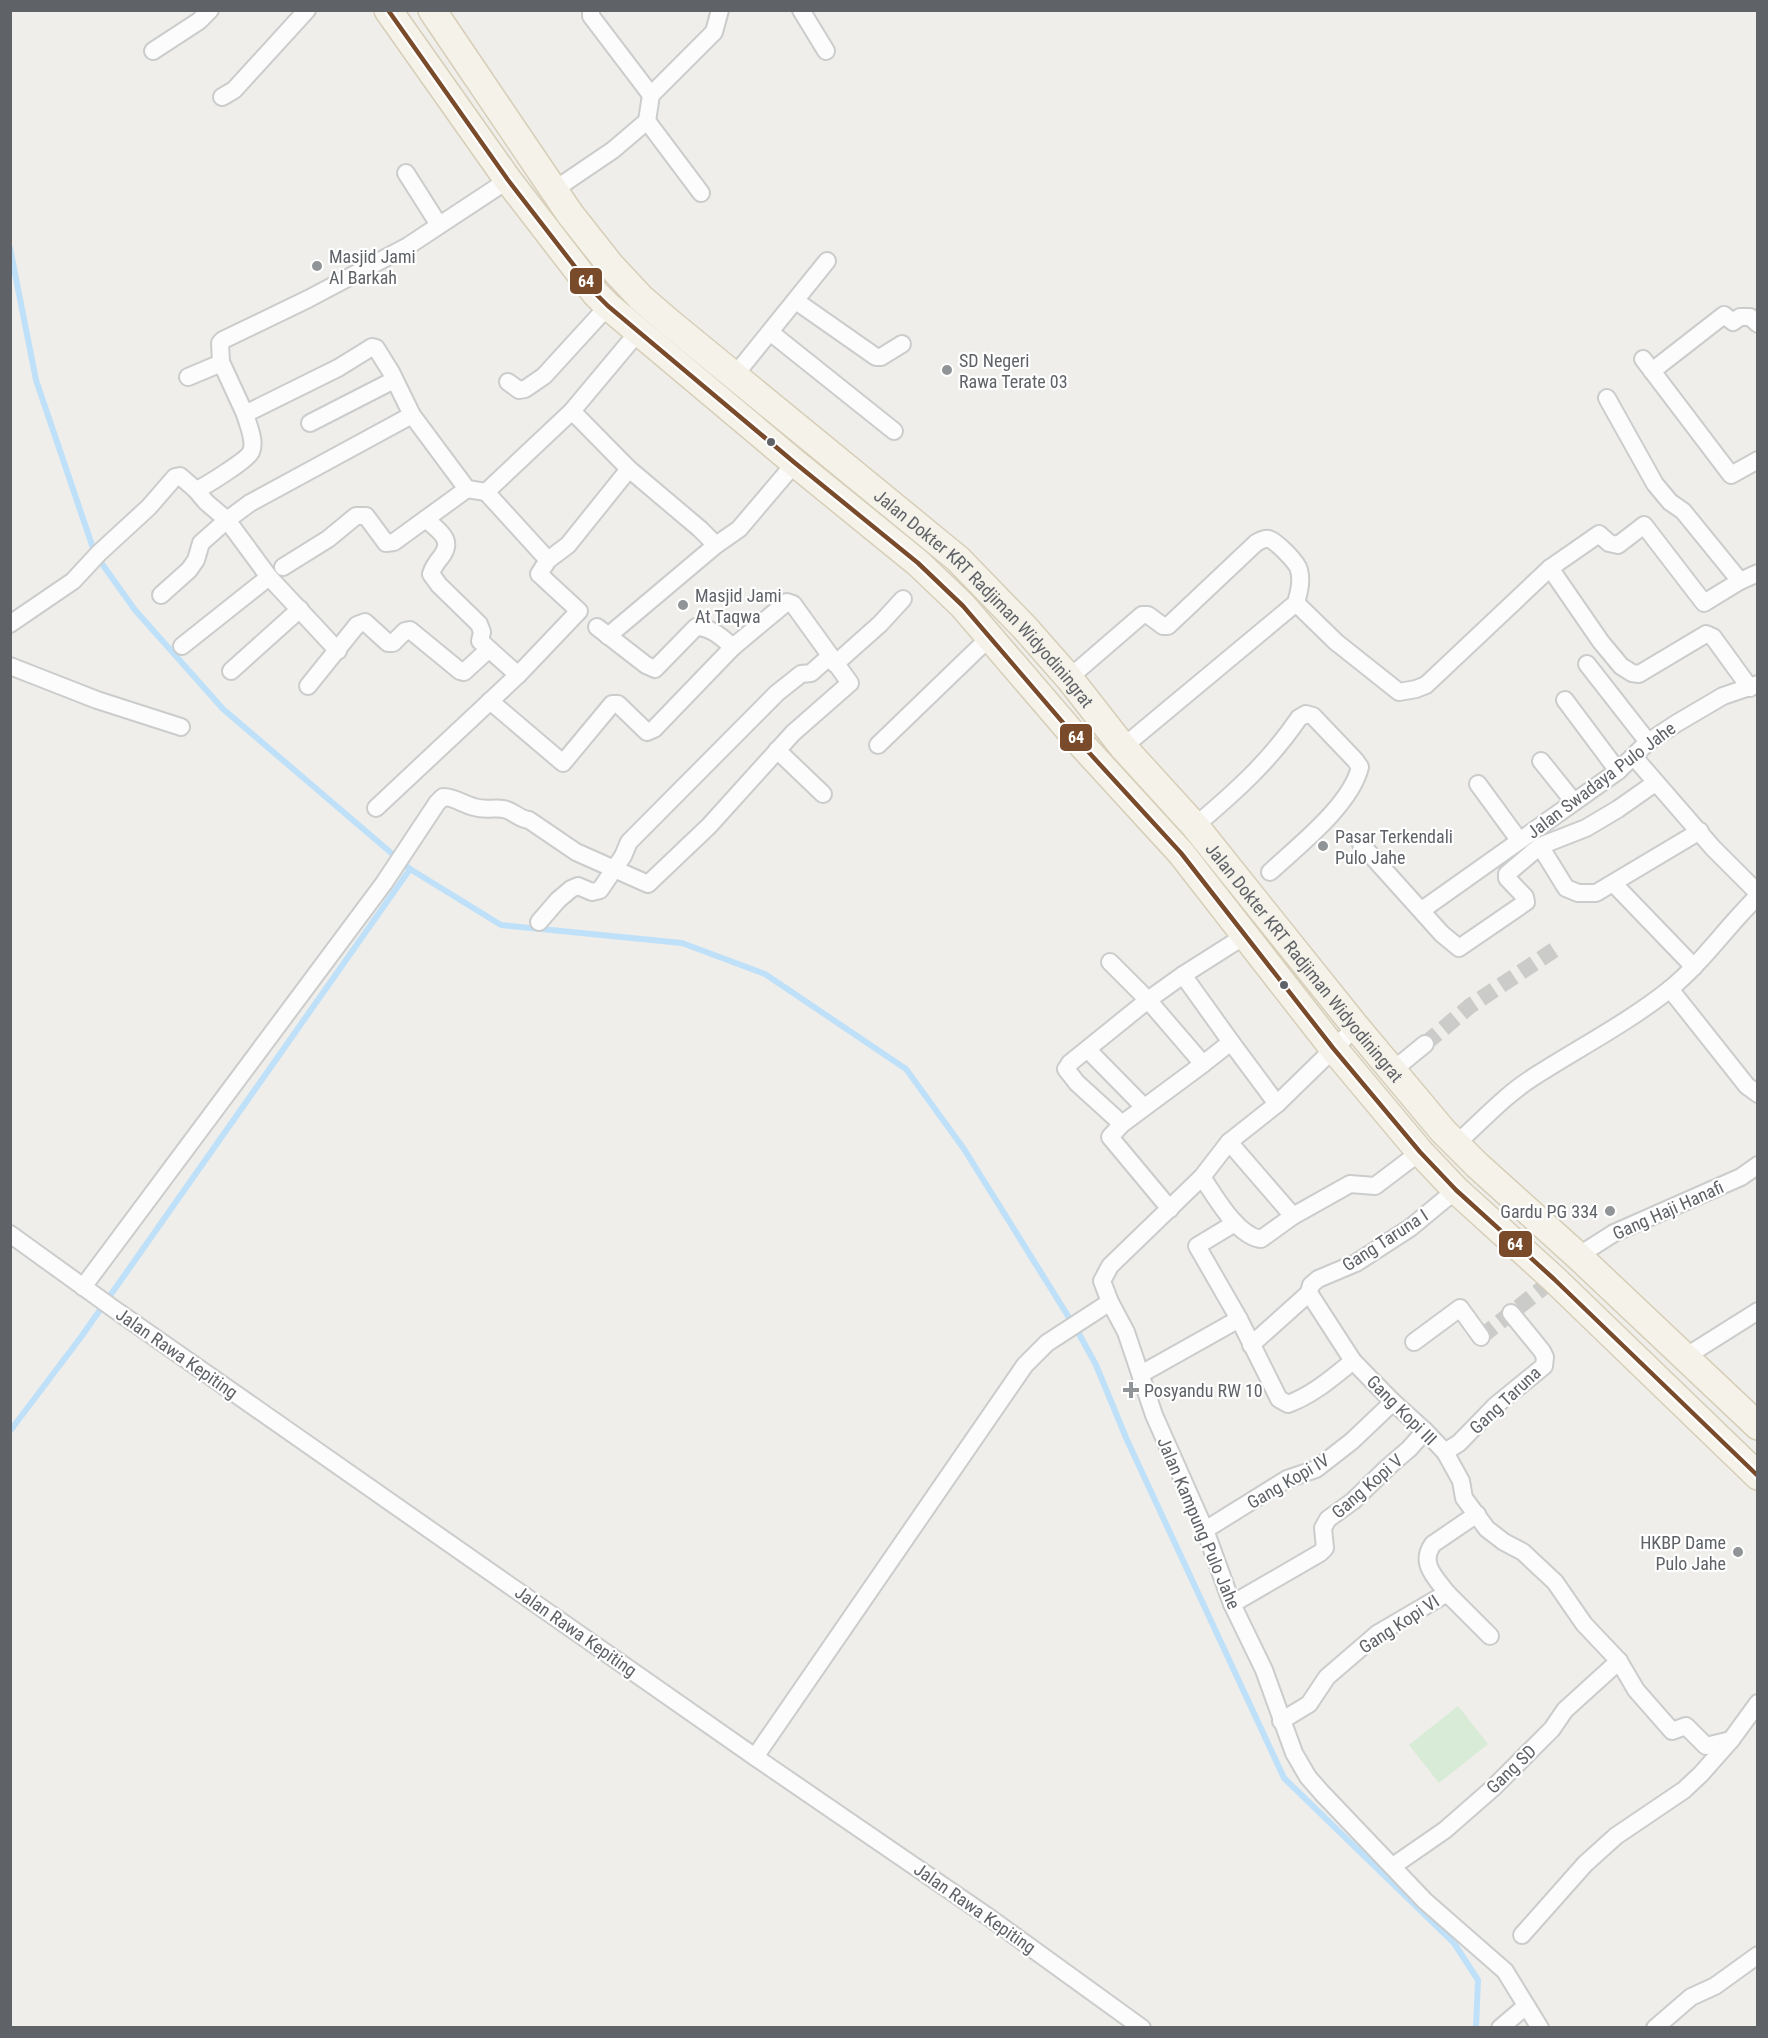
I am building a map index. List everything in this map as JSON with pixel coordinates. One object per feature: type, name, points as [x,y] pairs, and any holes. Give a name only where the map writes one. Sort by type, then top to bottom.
[{"type":"main road","name":"Jalan Dokter KRT Radjiman Widyodiningrat","points":[[388,10],[508,180],[574,268],[608,306],[939,582],[991,636],[1083,746],[1181,853],[1333,1048],[1420,1152],[1456,1190],[1554,1279],[1758,1476]]},
{"type":"main road","name":"Jalan Dokter KRT Radjiman Widyodiningrat","points":[[432,10],[554,190],[611,266],[641,298],[913,520],[974,574],[1069,678],[1123,747],[1195,826],[1392,1071],[1456,1144],[1758,1425]]},
{"type":"main road","points":[[894,543],[908,536],[913,520]]},
{"type":"street","points":[[153,51],[199,21],[210,10]]},
{"type":"street","points":[[222,97],[234,90],[307,10]]},
{"type":"street","points":[[591,10],[591,16],[651,95]]},
{"type":"street","points":[[554,190],[613,150],[647,121],[651,95],[714,32],[720,10]]},
{"type":"street","points":[[801,10],[826,51]]},
{"type":"street","points":[[647,121],[701,193]]},
{"type":"street","points":[[406,173],[439,225]]},
{"type":"street","points":[[196,490],[251,452],[252,435],[245,414],[221,362],[220,343],[223,340],[408,246],[508,180]]},
{"type":"street","points":[[735,375],[827,261]]},
{"type":"street","points":[[796,301],[876,357],[881,357],[902,344]]},
{"type":"street","points":[[508,382],[519,390],[525,389],[544,376],[608,306]]},
{"type":"street","points":[[1758,324],[1750,317],[1740,317],[1733,322],[1724,315],[1647,365],[1731,475],[1758,460]]},
{"type":"street","points":[[486,492],[572,411],[639,331]]},
{"type":"street","points":[[770,332],[894,431]]},
{"type":"street","points":[[245,414],[338,368],[372,347],[376,348],[412,415],[467,489],[486,492],[548,560]]},
{"type":"street","points":[[188,377],[217,366],[221,362]]},
{"type":"street","points":[[310,423],[394,380]]},
{"type":"street","points":[[1607,398],[1655,484],[1670,502],[1683,511],[1740,581]]},
{"type":"street","points":[[572,411],[629,469],[716,545]]},
{"type":"street","points":[[161,595],[189,570],[196,560],[201,543],[226,520],[271,490],[412,415]]},
{"type":"street","points":[[733,647],[705,627],[696,627],[655,669],[603,631],[739,529],[795,463]]},
{"type":"street","points":[[376,808],[518,675],[579,611],[539,574],[548,560],[568,545],[629,469]]},
{"type":"street","points":[[10,624],[73,582],[175,477],[180,477],[226,520],[269,577],[338,651]]},
{"type":"street","points":[[283,567],[328,539],[356,516],[366,516],[386,543],[390,544],[467,489]]},
{"type":"street","points":[[426,519],[445,537],[447,544],[446,551],[433,567],[431,574],[439,585],[479,624],[482,632],[480,641],[518,675]]},
{"type":"street","points":[[1296,603],[1335,642],[1399,692],[1426,685],[1550,568],[1599,534],[1609,543],[1618,545],[1644,525],[1704,603],[1758,573]]},
{"type":"street","points":[[1069,678],[1142,615],[1148,615],[1163,626],[1168,626],[1263,539],[1270,539],[1299,567],[1300,588],[1296,603],[1123,747]]},
{"type":"street","points":[[1550,568],[1601,642],[1621,666],[1632,673],[1639,674],[1706,634],[1713,636],[1754,686]]},
{"type":"street","points":[[182,646],[269,577]]},
{"type":"street","points":[[539,922],[571,889],[578,886],[592,892],[600,890],[629,842],[777,693],[801,674],[810,673],[832,660],[880,624],[903,599]]},
{"type":"street","points":[[88,1291],[384,883],[442,797],[453,797],[472,807],[490,811],[501,808],[521,820],[529,820],[536,824],[576,852],[648,884],[709,826],[793,733],[850,682],[793,604],[787,602],[733,647],[654,729],[647,732],[618,704],[612,704],[563,763],[490,701]]},
{"type":"street","points":[[231,671],[300,609]]},
{"type":"street","points":[[308,686],[357,625],[365,622],[388,643],[393,643],[405,631],[410,630],[464,672],[488,650]]},
{"type":"street","points":[[878,745],[991,636]]},
{"type":"street","points":[[1587,664],[1648,742]]},
{"type":"street","points":[[10,666],[98,700],[181,727]]},
{"type":"street","name":"Jalan Swadaya Pulo Jahe","points":[[1422,910],[1618,771],[1648,742],[1723,696],[1754,686]]},
{"type":"street","points":[[1565,700],[1618,771]]},
{"type":"street","points":[[1195,826],[1264,764],[1283,743],[1299,718],[1306,714],[1313,716],[1355,760],[1360,767],[1358,775],[1350,791],[1332,813],[1270,872]]},
{"type":"street","points":[[777,750],[823,794]]},
{"type":"street","points":[[1456,1144],[1507,1096],[1670,989],[1694,968],[1736,917],[1758,895],[1634,757]]},
{"type":"street","points":[[1541,761],[1574,802]]},
{"type":"street","points":[[1361,844],[1459,948],[1526,902],[1527,899],[1507,874],[1540,846],[1586,828],[1655,783]]},
{"type":"street","points":[[1478,784],[1519,840]]},
{"type":"street","points":[[1540,846],[1561,882],[1571,892],[1596,893],[1700,831]]},
{"type":"street","points":[[1614,884],[1694,968]]},
{"type":"street","points":[[1122,1124],[1077,1083],[1066,1069],[1070,1063],[1149,1000],[1183,975],[1246,935]]},
{"type":"street","points":[[1110,962],[1149,1000],[1203,1064]]},
{"type":"street","points":[[1183,975],[1276,1104]]},
{"type":"street","points":[[1670,989],[1747,1086],[1758,1094]]},
{"type":"street","name":"Jalan Kampung Pulo Jahe","points":[[1356,1027],[1276,1104],[1229,1142],[1202,1178],[1110,1266],[1102,1281],[1104,1306],[1126,1332],[1164,1438],[1205,1530],[1232,1604],[1264,1670],[1294,1753],[1308,1777],[1425,1901],[1505,1971],[1540,2028]]},
{"type":"street","points":[[1170,1209],[1110,1137],[1113,1131],[1231,1042]]},
{"type":"street","points":[[1392,1071],[1425,1044]]},
{"type":"street","points":[[1088,1050],[1144,1107]]},
{"type":"street","points":[[1229,1142],[1293,1216]]},
{"type":"street","points":[[1202,1178],[1235,1224],[1249,1235],[1261,1239],[1293,1216],[1350,1184],[1375,1186],[1420,1152]]},
{"type":"street","name":"Gang Haji Hanafi","points":[[1578,1256],[1614,1233],[1741,1177],[1758,1165]]},
{"type":"street","name":"Gang Taruna I","points":[[1251,1345],[1318,1279],[1356,1263],[1410,1228],[1456,1190]]},
{"type":"street","points":[[1235,1224],[1197,1246],[1239,1319],[1279,1399],[1288,1404],[1323,1385],[1353,1361]]},
{"type":"street","name":"Jalan Rawa Kepiting","points":[[10,1234],[88,1291],[755,1757],[990,1918],[1142,2028]]},
{"type":"street","name":"Gang Kopi III","points":[[1310,1289],[1353,1361],[1444,1452],[1461,1481],[1464,1498],[1487,1529],[1504,1542],[1523,1552],[1555,1582],[1584,1624],[1619,1662],[1636,1690],[1672,1731],[1686,1726],[1707,1746],[1731,1740]]},
{"type":"street","points":[[755,1757],[1025,1365],[1047,1343],[1104,1306]]},
{"type":"street","points":[[1414,1342],[1460,1308],[1481,1337]]},
{"type":"street","points":[[1685,1357],[1758,1311]]},
{"type":"street","name":"Gang Taruna","points":[[1444,1452],[1459,1443],[1495,1406],[1544,1366],[1545,1357],[1542,1351],[1511,1313]]},
{"type":"street","points":[[1141,1374],[1239,1319]]},
{"type":"street","name":"Gang Kopi IV","points":[[1205,1530],[1287,1479],[1316,1469],[1352,1441],[1393,1402]]},
{"type":"street","name":"Gang Kopi V","points":[[1232,1604],[1320,1553],[1325,1548],[1323,1528],[1328,1519],[1353,1501],[1410,1449],[1425,1431]]},
{"type":"street","points":[[1447,1593],[1428,1567],[1426,1560],[1428,1551],[1433,1544],[1477,1514]]},
{"type":"street","name":"Gang Kopi VI","points":[[1281,1721],[1309,1704],[1327,1677],[1377,1634],[1447,1593],[1490,1636]]},
{"type":"street","name":"Gang SD","points":[[1393,1866],[1445,1830],[1493,1788],[1552,1729],[1565,1710],[1619,1662]]},
{"type":"street","points":[[1522,1935],[1585,1864],[1616,1836],[1684,1790],[1701,1774],[1731,1740],[1758,1703]]},
{"type":"street","points":[[1655,2028],[1691,1997],[1715,1986],[1758,1955]]},
{"type":"street","points":[[1500,2028],[1526,2006]]},
{"type":"green space","points":[[1458,1706],[1488,1744],[1439,1783],[1409,1745]]},
{"type":"waterway","points":[[10,248],[36,380],[95,554],[135,610],[223,709],[410,869],[501,925],[682,943],[765,974],[906,1069],[964,1149],[1078,1332],[1096,1365],[1127,1440],[1284,1778],[1454,1943],[1478,1980],[1476,2028]]},
{"type":"waterway","points":[[10,1431],[81,1337],[410,869]]},
{"type":"tunnel","points":[[1425,1044],[1470,1006],[1554,950]]},
{"type":"tunnel","points":[[1481,1337],[1554,1279]]},
{"type":"transit line","name":"64","points":[[388,10],[508,180],[596,294],[795,463],[918,563],[963,606],[1083,746],[1181,853],[1333,1048],[1420,1152],[1456,1190],[1554,1279],[1758,1476]]},
{"type":"place","name":"Masjid Jami Al Barkah","points":[[317,266]]},
{"type":"place","name":"SD Negeri Rawa Terate 03","points":[[947,370]]},
{"type":"place","name":"Masjid Jami At Taqwa","points":[[683,605]]},
{"type":"place","name":"Pasar Terkendali Pulo Jahe","points":[[1323,846]]},
{"type":"place","name":"Gardu PG 334","points":[[1610,1211]]},
{"type":"place","name":"Posyandu RW 10","points":[[1131,1390]]},
{"type":"place","name":"HKBP Dame Pulo Jahe","points":[[1738,1552]]}]
